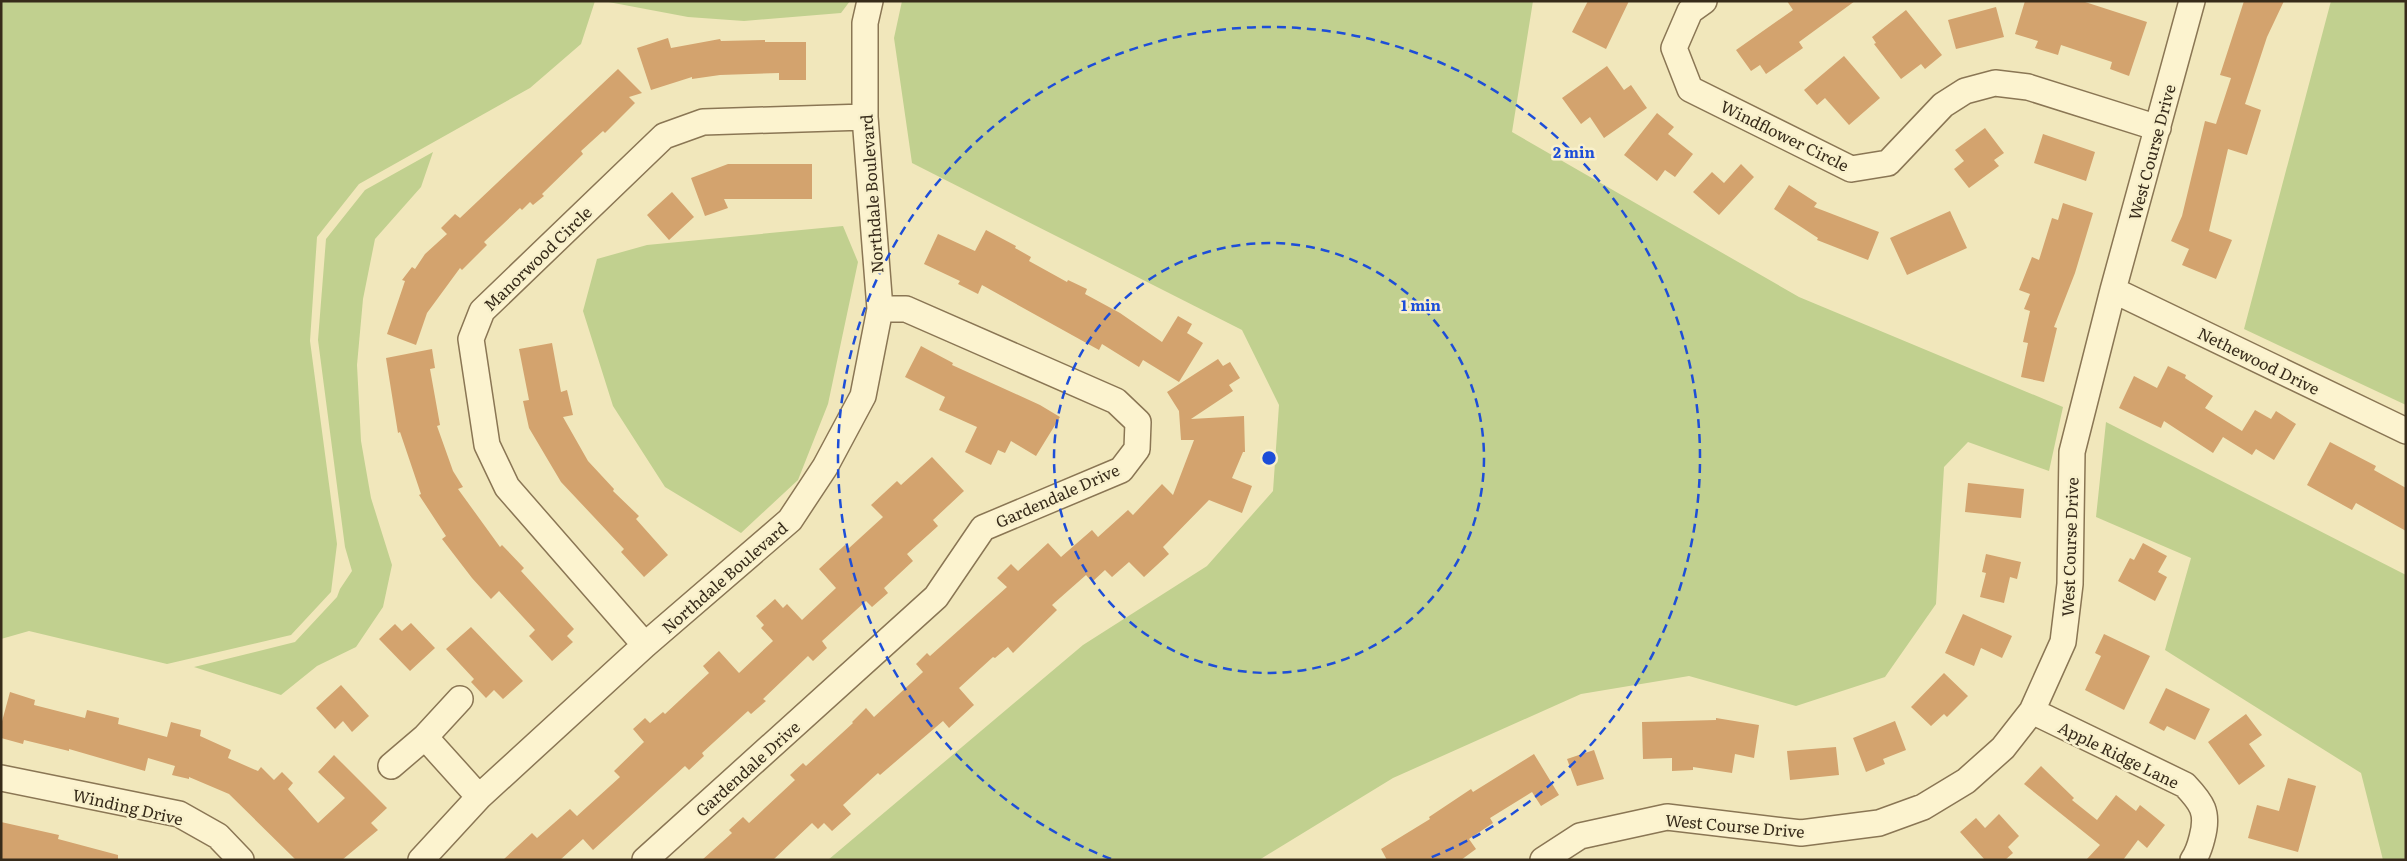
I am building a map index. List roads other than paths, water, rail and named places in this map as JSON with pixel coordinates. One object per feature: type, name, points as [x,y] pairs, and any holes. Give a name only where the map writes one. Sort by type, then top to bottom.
[{"type":"street","name":"Northdale Boulevard","points":[[421,860],[479,797],[645,645],[790,520],[825,467],[863,396],[880,309],[865,118],[865,23],[870,1]]},
{"type":"street","name":"Windflower Circle","points":[[1704,1],[1690,11],[1674,48],[1690,88],[1851,169],[1888,163],[1943,105],[1965,91],[1995,83],[2028,87],[2158,128]]},
{"type":"street","name":"West Course Drive","points":[[1543,860],[1580,836],[1667,816],[1801,833],[1880,823],[1923,807],[1966,781],[2003,748],[2032,711],[2063,642],[2070,584],[2072,452],[2113,290],[2192,1]]},
{"type":"street","name":"Manorwood Circle","points":[[645,645],[507,487],[488,445],[472,346],[472,339],[482,311],[664,136],[703,122],[865,118]]},
{"type":"street","name":"Nethewood Drive","points":[[2113,290],[2406,431]]},
{"type":"street","name":"Gardendale Drive","points":[[645,860],[936,597],[984,528],[1121,470],[1137,449],[1138,422],[1116,401],[906,310],[880,309]]},
{"type":"street","points":[[391,766],[425,737],[460,699]]},
{"type":"street","name":"Apple Ridge Lane","points":[[2032,711],[2185,785],[2200,801],[2206,822],[2198,853],[2193,860]]},
{"type":"street","points":[[425,737],[479,797]]},
{"type":"street","name":"Winding Drive","points":[[1,778],[179,814],[218,836],[242,860]]}]
